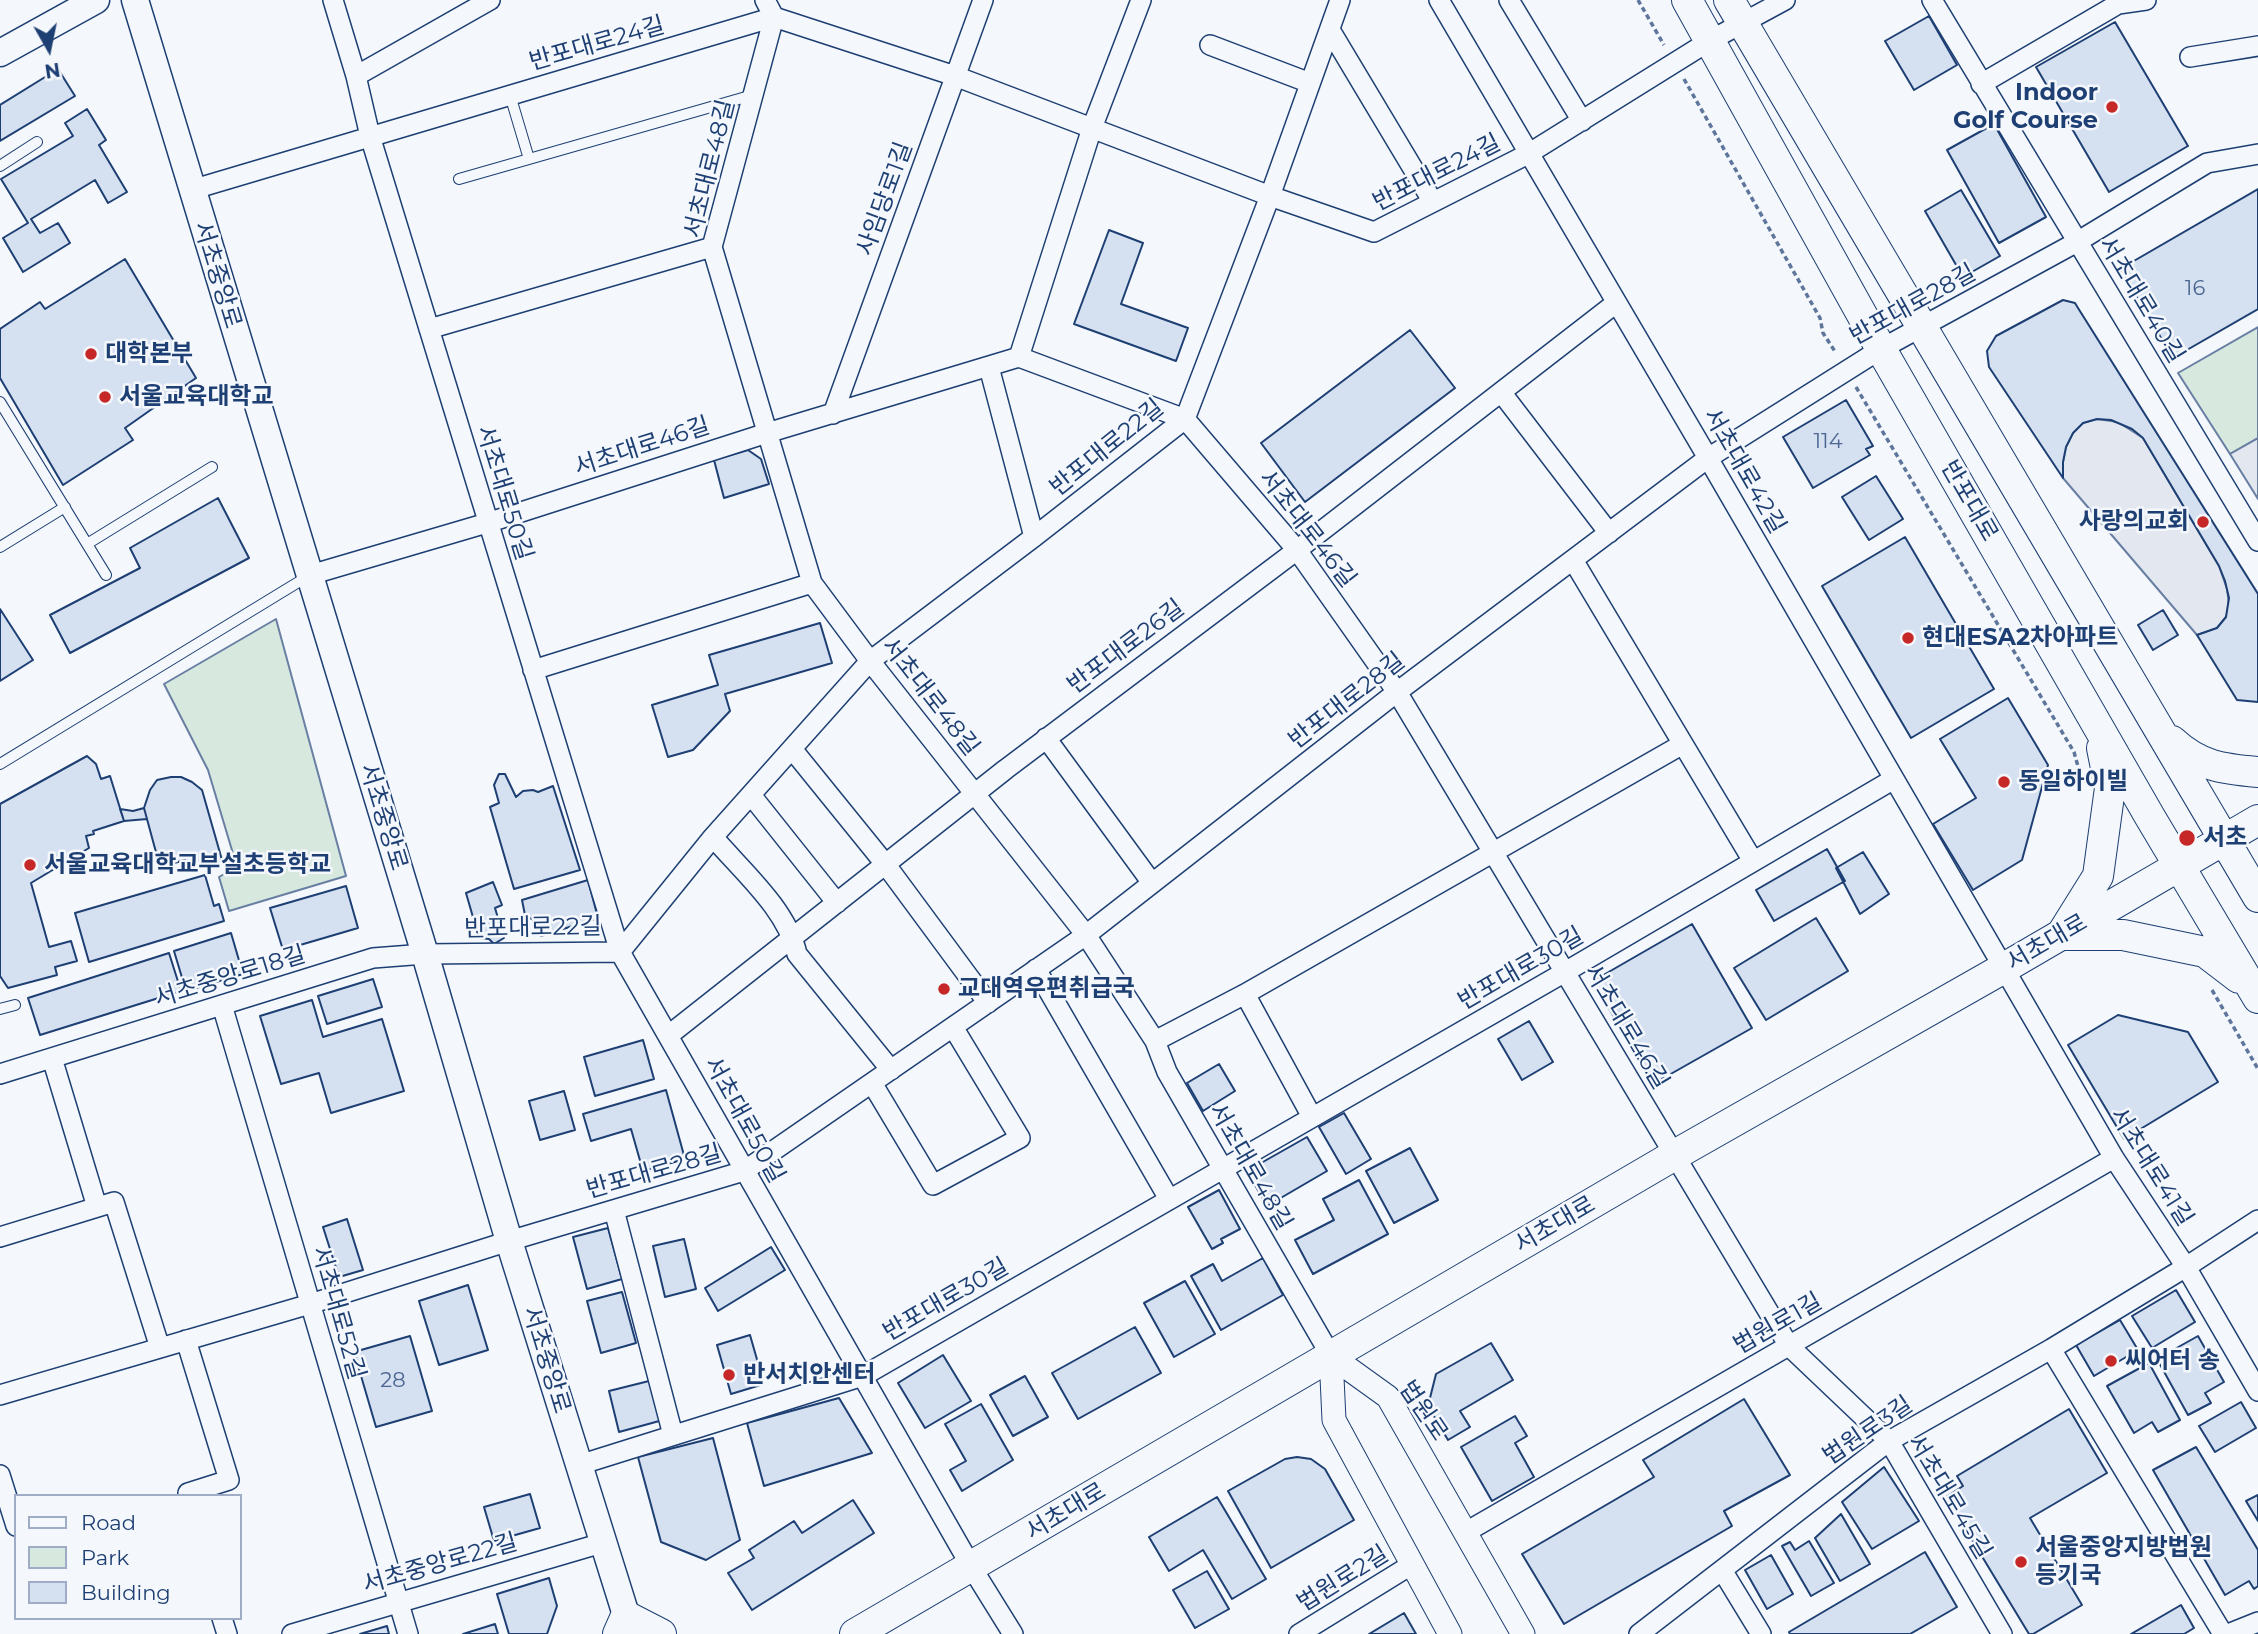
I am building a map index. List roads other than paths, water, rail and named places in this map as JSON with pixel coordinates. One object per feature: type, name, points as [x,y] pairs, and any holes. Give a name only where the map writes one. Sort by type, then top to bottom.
[{"type":"main road","points":[[0,54],[96,0]]},
{"type":"main road","name":"서초중앙로","points":[[135,0],[425,954],[626,1628]]},
{"type":"main road","name":"반포대로","points":[[1687,0],[1712,40],[1881,349],[2255,993]]},
{"type":"main road","name":"반포대로","points":[[1736,12],[2258,897]]},
{"type":"main road","points":[[2061,935],[2098,876],[2110,788],[2098,725]]},
{"type":"main road","points":[[2161,730],[2186,754],[2209,766],[2258,772]]},
{"type":"main road","name":"서초대로","points":[[855,1634],[1674,1156],[2258,820]]},
{"type":"main road","points":[[2061,935],[2123,935],[2205,952],[2255,993]]},
{"type":"main road","points":[[626,1628],[661,1634]]},
{"type":"street","name":"서초대로50길","points":[[333,0],[356,76],[370,136],[620,952],[972,1568],[1013,1634]]},
{"type":"street","points":[[356,76],[490,0]]},
{"type":"street","name":"사임당로1길","points":[[833,414],[983,0]]},
{"type":"street","points":[[1019,357],[1092,128],[1141,0]]},
{"type":"street","name":"반포대로22길","points":[[425,954],[620,952],[713,838],[870,661],[1185,419],[1270,196],[1340,0]]},
{"type":"street","name":"서초대로42길","points":[[1439,0],[2004,968]]},
{"type":"street","points":[[1509,0],[1581,121]]},
{"type":"street","name":"반포대로24길","points":[[191,190],[510,95],[770,9],[1270,196],[1374,232],[1528,154],[1712,40],[1736,12],[1785,0]]},
{"type":"street","name":"서초대로40길","points":[[1932,0],[2258,541]]},
{"type":"street","points":[[1982,84],[2119,4],[2146,0]]},
{"type":"street","name":"서초대로48길","points":[[770,9],[753,95],[712,247],[812,583],[870,661],[1086,935],[1155,1041],[1167,1072],[1331,1356]]},
{"type":"street","points":[[1330,30],[1433,202]]},
{"type":"street","points":[[1210,45],[1310,83]]},
{"type":"street","points":[[2190,57],[2258,46]]},
{"type":"street","name":"반포대로28길","points":[[0,1395],[310,1304],[744,1171],[1086,935],[1398,692],[1708,458],[1881,349],[2077,242],[2207,163],[2258,153]]},
{"type":"street","points":[[429,329],[712,247]]},
{"type":"street","name":"반포대로26길","points":[[669,1035],[1046,738],[1297,550],[1616,303]]},
{"type":"street","name":"서초대로46길","points":[[310,575],[487,523],[767,433],[1019,357],[1185,419],[1297,550],[1398,692],[1674,1156]]},
{"type":"street","points":[[989,366],[1034,537]]},
{"type":"street","points":[[1501,392],[1609,533]]},
{"type":"street","points":[[1573,560],[1753,862]]},
{"type":"street","points":[[533,670],[812,583]]},
{"type":"street","points":[[1046,738],[1152,883]]},
{"type":"street","points":[[1155,1041],[1245,994],[1683,744]]},
{"type":"street","points":[[792,749],[886,865],[988,1003]]},
{"type":"street","name":"반포대로30길","points":[[579,1465],[863,1376],[1894,779]]},
{"type":"street","points":[[751,795],[837,903]]},
{"type":"street","points":[[713,838],[784,919],[797,954],[891,1070]]},
{"type":"street","name":"서초중앙로18길","points":[[0,1074],[373,958],[425,954]]},
{"type":"street","name":"서초대로41길","points":[[2004,968],[2114,1158],[2186,1268],[2258,1391]]},
{"type":"street","points":[[1036,969],[1169,1199]]},
{"type":"street","points":[[1245,994],[1312,1117]]},
{"type":"street","name":"서초대로52길","points":[[222,1005],[408,1634]]},
{"type":"street","points":[[872,1083],[933,1185],[1020,1138],[953,1027]]},
{"type":"street","points":[[52,1058],[97,1207]]},
{"type":"street","name":"서초대로45길","points":[[1674,1156],[1788,1346],[1889,1441],[2002,1634]]},
{"type":"street","name":"법원로1길","points":[[1466,1532],[2114,1158]]},
{"type":"street","points":[[0,1237],[114,1202],[160,1348]]},
{"type":"street","points":[[614,1210],[673,1435]]},
{"type":"street","name":"법원로3길","points":[[1639,1634],[1889,1441],[2051,1349],[2186,1268],[2258,1220]]},
{"type":"street","points":[[186,1340],[229,1480],[188,1494]]},
{"type":"street","points":[[2051,1349],[2225,1634],[2258,1622]]},
{"type":"street","points":[[1331,1356],[1334,1420],[1450,1634]]},
{"type":"street","name":"법원로","points":[[1331,1356],[1388,1397],[1523,1634]]},
{"type":"street","points":[[0,1475],[14,1520]]},
{"type":"street","name":"서초중앙로22길","points":[[292,1634],[602,1543]]},
{"type":"street","name":"법원로2길","points":[[1299,1634],[1411,1565]]},
{"type":"street","points":[[1723,1570],[1761,1634]]},
{"type":"lane","points":[[510,95],[529,159]]},
{"type":"lane","points":[[459,179],[753,95]]},
{"type":"lane","points":[[0,166],[37,142]]},
{"type":"lane","points":[[0,402],[106,575]]},
{"type":"lane","points":[[87,544],[212,467]]},
{"type":"lane","points":[[0,547],[65,507]]},
{"type":"lane","points":[[0,764],[310,575]]},
{"type":"lane","points":[[0,1009],[15,1005]]},
{"type":"place","name":"Indoor Golf Course","points":[[2112,107]]},
{"type":"place","name":"대학본부","points":[[91,354]]},
{"type":"place","name":"서울교육대학교","points":[[105,397]]},
{"type":"place","name":"사랑의교회","points":[[2203,522]]},
{"type":"place","name":"현대ESA2차아파트","points":[[1908,638]]},
{"type":"place","name":"동일하이빌","points":[[2004,782]]},
{"type":"place","name":"서초","points":[[2187,838]]},
{"type":"place","name":"서울교육대학교부설초등학교","points":[[30,865]]},
{"type":"place","name":"교대역우편취급국","points":[[944,989]]},
{"type":"place","name":"씨어터 송","points":[[2111,1361]]},
{"type":"place","name":"반서치안센터","points":[[729,1375]]},
{"type":"place","name":"서울중앙지방법원 등기국","points":[[2021,1562]]}]
